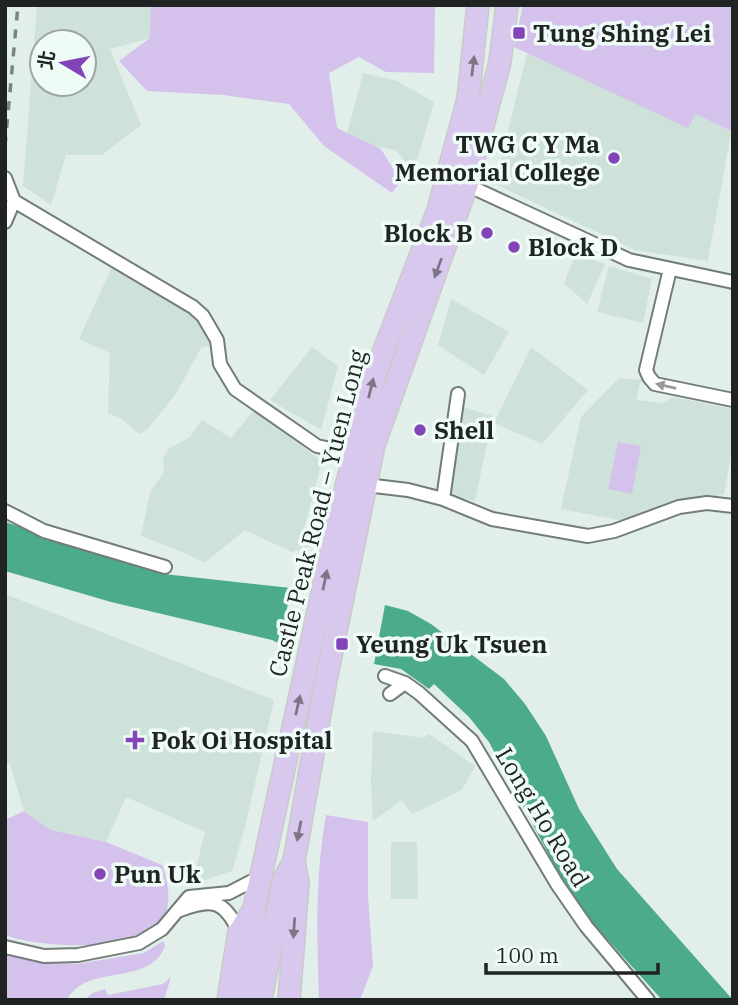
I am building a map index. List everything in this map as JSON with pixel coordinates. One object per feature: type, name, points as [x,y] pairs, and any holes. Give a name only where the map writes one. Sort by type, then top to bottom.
[{"type":"main road","name":"Castle Peak Road – Yuen Long","points":[[231,997],[256,936],[254,909],[260,877],[354,454],[376,371],[450,173],[468,99],[478,5]]},
{"type":"main road","name":"Castle Peak Road – Yuen Long","points":[[261,1000],[283,881],[294,861],[326,680],[374,445],[467,186],[500,62],[507,5]]},
{"type":"main road","points":[[289,1000],[298,883],[294,861]]},
{"type":"main road","points":[[231,997],[239,932],[254,909]]},
{"type":"street","points":[[5,178],[14,201],[193,307],[203,316],[218,340],[219,364],[235,389],[317,446],[354,454]]},
{"type":"street","points":[[467,186],[629,260],[733,282]]},
{"type":"street","points":[[5,222],[14,201]]},
{"type":"street","points":[[670,269],[646,370],[649,377],[655,384],[733,400]]},
{"type":"street","points":[[443,499],[458,394]]},
{"type":"street","points":[[366,485],[408,490],[443,499],[492,519],[588,536],[614,531],[679,507],[708,503],[733,506]]},
{"type":"street","points":[[5,511],[44,531],[165,567]]},
{"type":"street","name":"Long Ho Road","points":[[384,676],[405,683],[419,693],[472,741],[556,884],[586,926],[648,1000]]},
{"type":"street","points":[[390,694],[405,683]]},
{"type":"street","points":[[5,947],[44,956],[78,955],[120,947],[154,936],[189,897],[229,893],[260,877]]},
{"type":"street","points":[[177,911],[202,902],[216,903],[228,912],[239,932]]},
{"type":"shaded area","points":[[151,5],[435,5],[434,73],[386,72],[359,57],[329,73],[337,128],[381,149],[401,181],[392,193],[324,146],[289,104],[223,95],[147,91],[119,61],[150,38]]},
{"type":"shaded area","points":[[160,5],[159,36],[110,49],[141,125],[102,155],[66,155],[51,205],[23,186],[30,98],[98,98],[98,28],[35,28],[37,6]]},
{"type":"shaded area","points":[[523,5],[733,5],[731,131],[696,114],[688,128],[514,47]]},
{"type":"shaded area","name":"TWG C Y Ma Memorial College","points":[[527,53],[688,127],[696,114],[731,131],[708,261],[635,250],[495,184]]},
{"type":"shaded area","points":[[363,73],[397,81],[434,102],[414,171],[395,150],[364,144],[344,145]]},
{"type":"shaded area","points":[[576,253],[605,264],[587,304],[564,283]]},
{"type":"shaded area","points":[[609,266],[652,279],[643,323],[597,312]]},
{"type":"shaded area","points":[[112,267],[170,298],[197,316],[211,345],[201,348],[177,392],[148,429],[139,434],[122,419],[108,413],[110,353],[79,339]]},
{"type":"shaded area","points":[[451,299],[509,332],[484,375],[438,345]]},
{"type":"shaded area","points":[[312,347],[338,366],[321,430],[270,400]]},
{"type":"shaded area","points":[[531,347],[588,390],[542,444],[494,423]]},
{"type":"shaded area","points":[[619,378],[641,380],[636,400],[663,403],[673,397],[733,409],[733,442],[724,494],[630,522],[561,509],[581,417]]},
{"type":"shaded area","points":[[463,407],[493,416],[475,501],[450,495]]},
{"type":"shaded area","points":[[254,410],[322,461],[304,529],[309,547],[292,552],[245,530],[204,563],[141,536],[150,492],[164,472],[163,459],[168,449],[190,437],[202,420],[231,438]]},
{"type":"shaded area","points":[[618,442],[641,446],[632,494],[608,489]]},
{"type":"shaded area","points":[[5,522],[95,549],[164,574],[291,588],[280,644],[111,602],[5,571]]},
{"type":"shaded area","name":"Pok Oi Hospital","points":[[5,594],[274,700],[245,827],[232,871],[192,884],[205,832],[126,797],[106,842],[51,830],[24,811],[10,764],[5,765]]},
{"type":"shaded area","points":[[385,605],[408,611],[431,624],[504,679],[546,736],[579,809],[617,869],[733,1000],[662,1000],[592,922],[558,872],[489,742],[469,717],[434,684],[429,689],[401,669],[374,664]]},
{"type":"shaded area","points":[[373,731],[424,738],[429,734],[475,766],[462,790],[412,814],[402,800],[373,821]]},
{"type":"shaded area","points":[[24,811],[51,830],[106,842],[162,865],[168,900],[160,923],[139,936],[101,944],[59,945],[5,935],[5,820]]},
{"type":"shaded area","points":[[326,815],[368,822],[368,896],[373,966],[360,1000],[319,1000],[318,884]]},
{"type":"shaded area","points":[[391,842],[417,842],[418,899],[391,899]]},
{"type":"shaded area","points":[[163,941],[165,946],[157,959],[146,967],[88,981],[76,988],[67,1000],[5,1000],[5,953],[37,962],[77,964],[144,953]]},
{"type":"shaded area","points":[[171,977],[164,1000],[85,1000],[92,993],[105,989],[108,995],[163,984]]},
{"type":"railway","points":[[5,146],[18,5]]},
{"type":"place","name":"Tung Shing Lei","points":[[519,33]]},
{"type":"place","name":"TWG C Y Ma Memorial College","points":[[614,158]]},
{"type":"place","name":"Block B","points":[[487,233]]},
{"type":"place","name":"Block D","points":[[514,247]]},
{"type":"place","name":"Shell","points":[[420,430]]},
{"type":"place","name":"Yeung Uk Tsuen","points":[[342,644]]},
{"type":"place","name":"Pok Oi Hospital","points":[[135,740]]},
{"type":"place","name":"Pun Uk","points":[[100,874]]}]
